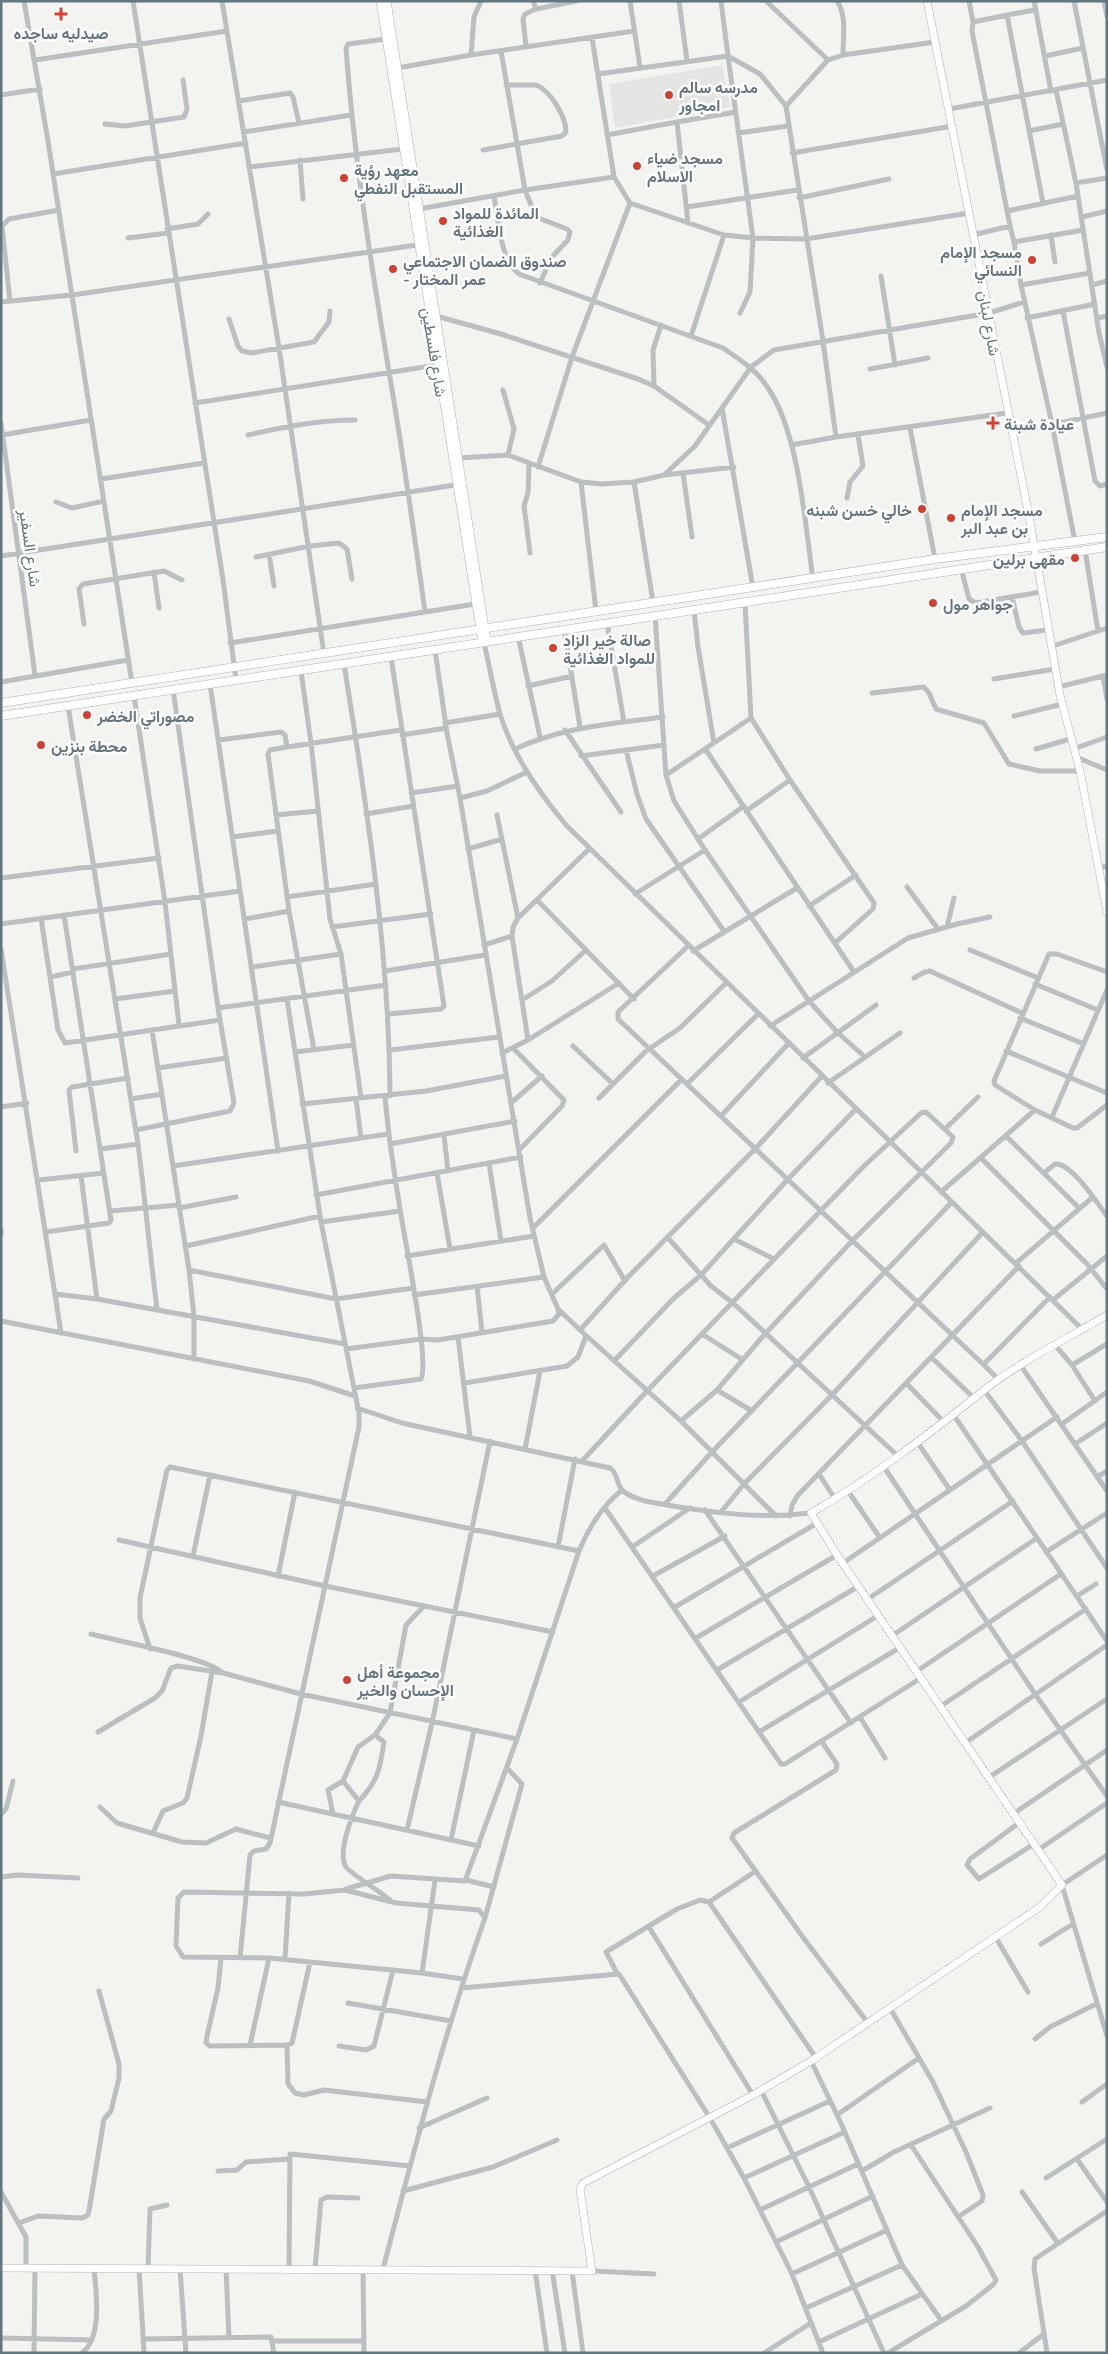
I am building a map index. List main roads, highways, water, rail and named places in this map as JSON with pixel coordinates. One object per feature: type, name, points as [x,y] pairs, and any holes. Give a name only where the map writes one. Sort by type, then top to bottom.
[{"type":"main road","points":[[1,703],[935,559],[1107,538]]},
{"type":"main road","points":[[1,716],[1107,547]]},
{"type":"place","name":"صيدليه ساجده","points":[[61,14]]},
{"type":"place","name":"مدرسه سالم امجاور","points":[[669,95]]},
{"type":"place","name":"مسجد ضياء الاسلام","points":[[637,166]]},
{"type":"place","name":"معهد رؤية المستقبل النفطي","points":[[344,178]]},
{"type":"place","name":"المائدة للمواد الغذائية","points":[[443,221]]},
{"type":"place","name":"مسجد الإمام النسائي","points":[[1032,260]]},
{"type":"place","name":"صندوق الضمان الاجتماعي - عمر المختار","points":[[393,269]]},
{"type":"place","name":"عيادة شبنة","points":[[993,423]]},
{"type":"place","name":"خالي خسن شبنه","points":[[922,509]]},
{"type":"place","name":"مسجد الإمام بن عبد البر","points":[[951,518]]},
{"type":"place","name":"مقهى برلين","points":[[1075,558]]},
{"type":"place","name":"جواهر مول","points":[[933,603]]},
{"type":"place","name":"صالة خير الزاد للمواد الغذائية","points":[[553,648]]},
{"type":"place","name":"مصوراتي الخضر","points":[[87,715]]},
{"type":"place","name":"محطة بنزين","points":[[41,745]]},
{"type":"place","name":"مجموعة أهل الإحسان والخير","points":[[347,1680]]}]
